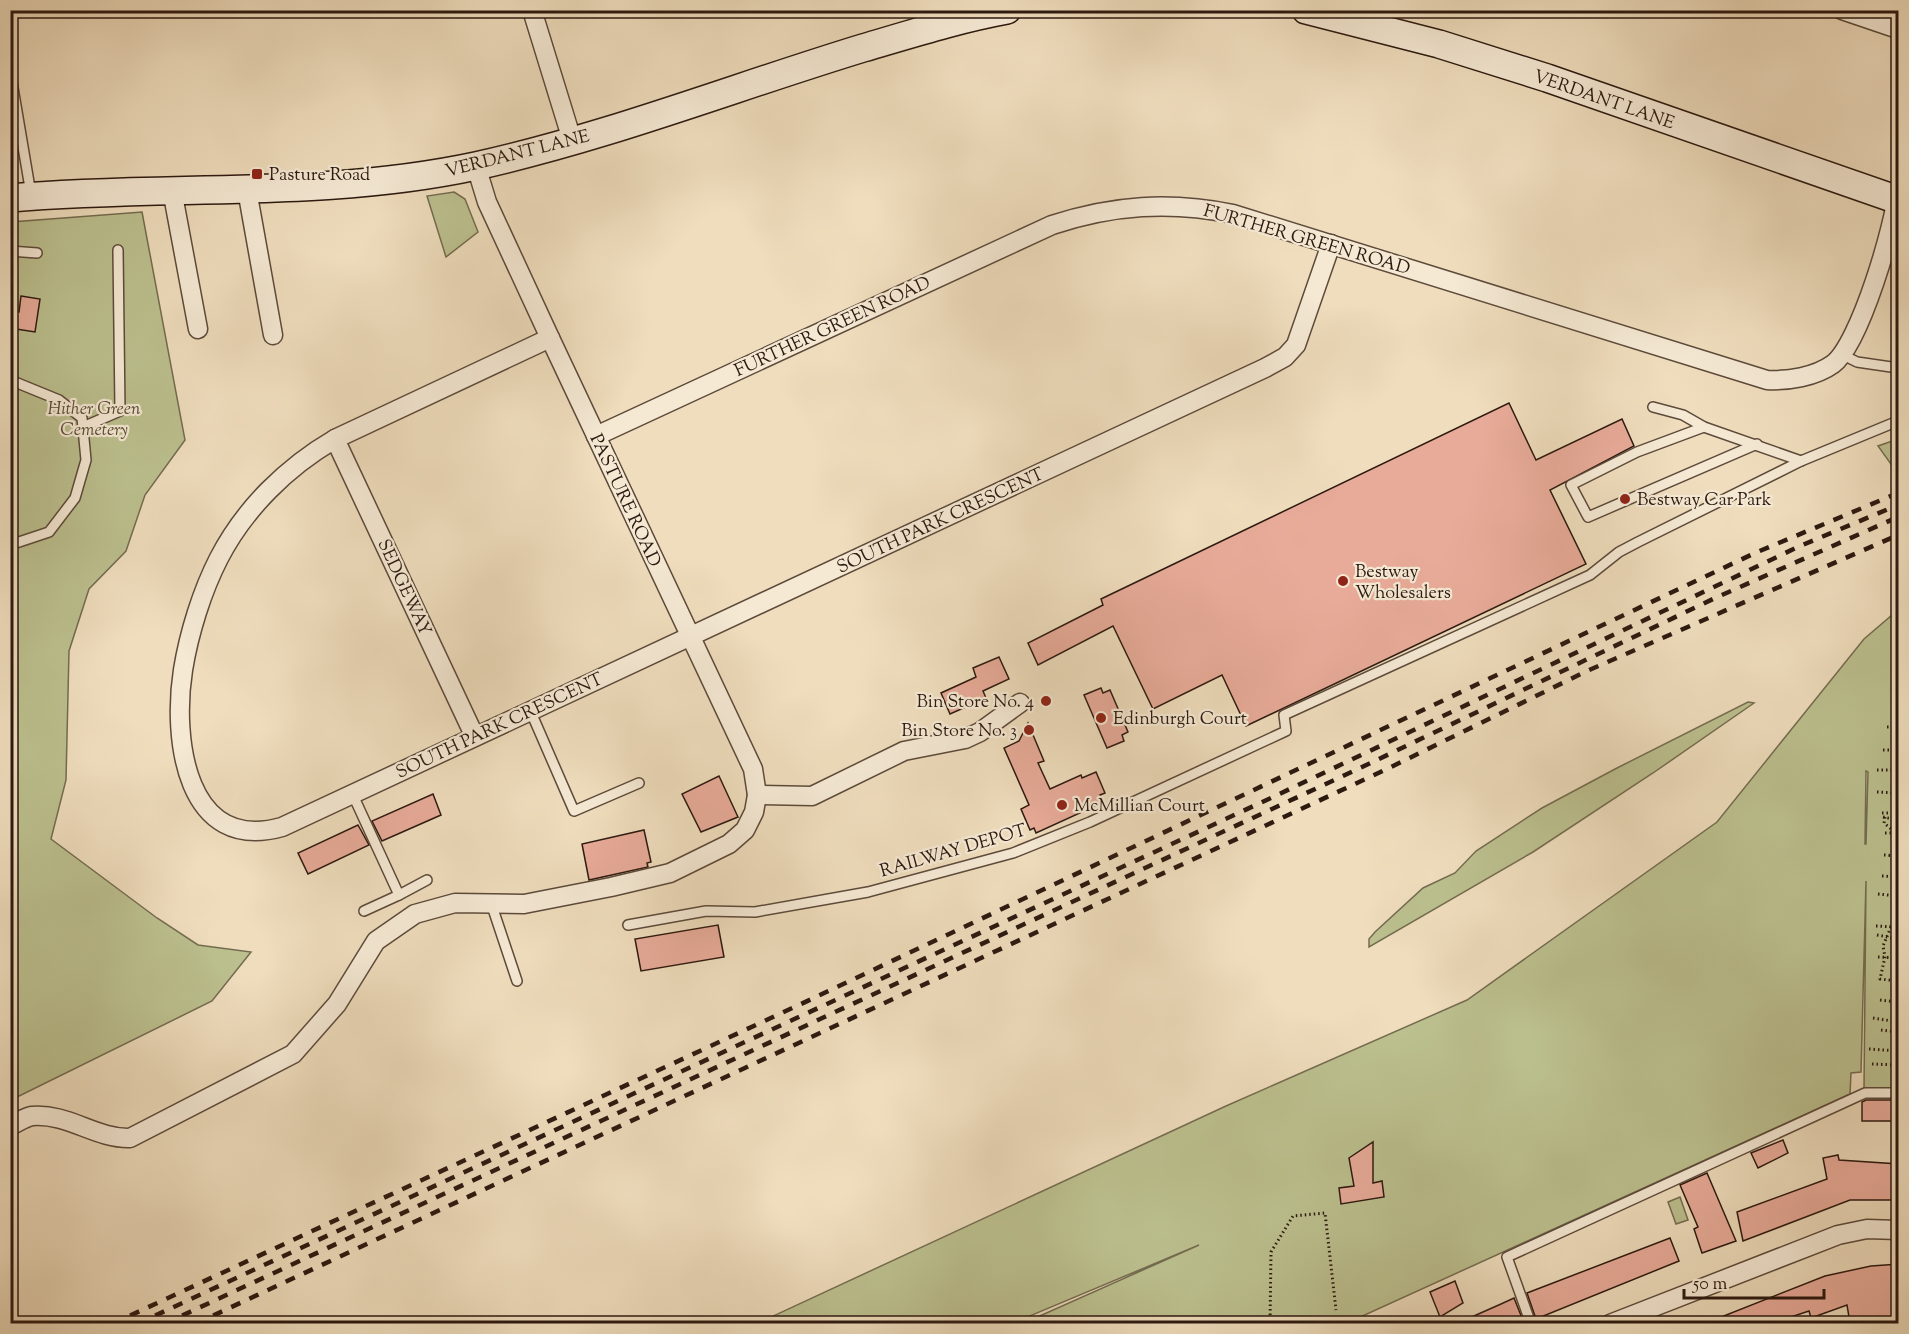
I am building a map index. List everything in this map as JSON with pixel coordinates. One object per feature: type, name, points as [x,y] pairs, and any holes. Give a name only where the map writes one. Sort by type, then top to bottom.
[{"type":"street","points":[[532,10],[572,140]]},
{"type":"street","name":"VERDANT LANE","points":[[21,197],[104,190],[247,190],[352,184],[476,166],[572,140],[913,33],[1007,10]]},
{"type":"street","name":"VERDANT LANE","points":[[1306,10],[1439,44],[1898,196]]},
{"type":"street","points":[[1842,10],[1899,29]]},
{"type":"street","name":"PASTURE ROAD","points":[[476,166],[488,201],[550,338],[753,769],[757,795]]},
{"type":"street","points":[[172,190],[198,329]]},
{"type":"street","points":[[247,190],[273,335]]},
{"type":"street","points":[[1847,350],[1890,231],[1898,196]]},
{"type":"street","name":"FURTHER GREEN ROAD","points":[[596,436],[1014,242],[1084,214],[1146,206],[1205,208],[1233,214],[1767,380],[1799,378],[1832,365],[1847,350]]},
{"type":"street","name":"SOUTH PARK CRESCENT","points":[[550,338],[335,439],[313,452],[254,506],[218,560],[187,650],[180,694],[187,758],[198,799],[206,810],[228,826],[254,832],[282,827],[474,735],[691,637],[1285,357],[1296,345],[1303,329],[1330,244]]},
{"type":"street","name":"SEDGEWAY","points":[[335,439],[474,735]]},
{"type":"street","points":[[10,1126],[31,1116],[66,1120],[114,1139],[130,1138],[156,1127],[292,1054],[337,1004],[376,941],[415,914],[455,903],[524,904],[670,873],[729,844],[744,830],[754,812],[757,795],[812,796],[904,752],[965,739],[1002,719],[1020,703]]},
{"type":"street","points":[[1610,1323],[1635,1319],[1838,1235],[1867,1229],[1899,1230]]},
{"type":"lane","points":[[10,70],[21,197]]},
{"type":"lane","points":[[83,427],[120,411],[118,250]]},
{"type":"lane","points":[[10,251],[37,253]]},
{"type":"lane","points":[[1847,350],[1857,362],[1899,368]]},
{"type":"lane","points":[[10,380],[59,399],[82,418],[86,460],[75,498],[49,532],[10,545]]},
{"type":"lane","points":[[1653,407],[1683,415],[1704,427],[1801,461],[1899,421]]},
{"type":"lane","points":[[1704,427],[1637,452],[1571,485],[1588,517],[1756,444]]},
{"type":"lane","name":"RAILWAY DEPOT","points":[[628,925],[706,911],[755,912],[856,894],[1013,853],[1090,822],[1286,731],[1284,715],[1590,575],[1619,552],[1801,461]]},
{"type":"lane","points":[[530,710],[574,812],[639,783]]},
{"type":"lane","points":[[352,793],[399,895]]},
{"type":"lane","points":[[364,910],[427,880]]},
{"type":"lane","points":[[490,903],[517,981]]},
{"type":"lane","points":[[1531,1323],[1507,1257],[1865,1093],[1899,1093]]},
{"type":"path","points":[[1887,727],[1899,727]]},
{"type":"path","points":[[1883,750],[1899,750]]},
{"type":"path","points":[[1877,770],[1899,770]]},
{"type":"path","points":[[1877,792],[1899,793]]},
{"type":"path","points":[[1883,816],[1899,813]]},
{"type":"path","points":[[1883,816],[1899,820]]},
{"type":"path","points":[[1883,816],[1884,823],[1899,831]]},
{"type":"path","points":[[1885,833],[1899,831]]},
{"type":"path","points":[[1884,855],[1899,856]]},
{"type":"path","points":[[1882,876],[1899,877]]},
{"type":"path","points":[[1878,894],[1899,896]]},
{"type":"path","points":[[1876,926],[1899,927]]},
{"type":"path","points":[[1891,927],[1889,937],[1883,946],[1884,957],[1880,980],[1899,981]]},
{"type":"path","points":[[1877,934],[1899,939]]},
{"type":"path","points":[[1878,957],[1899,958]]},
{"type":"path","points":[[1880,1000],[1899,1002]]},
{"type":"path","points":[[1873,1018],[1899,1022]]},
{"type":"path","points":[[1881,1030],[1899,1032]]},
{"type":"path","points":[[1869,1049],[1899,1051]]},
{"type":"path","points":[[1872,1064],[1899,1065]]},
{"type":"path","points":[[1270,1323],[1271,1252],[1293,1216],[1325,1213],[1336,1310]]},
{"type":"green space","points":[[454,192],[465,199],[478,232],[446,257],[427,196]]},
{"type":"green space","name":"Hither Green Cemetery","points":[[142,212],[185,440],[145,495],[126,551],[89,589],[69,651],[66,780],[51,839],[157,918],[198,945],[251,952],[212,1001],[11,1100],[11,222]]},
{"type":"green space","points":[[1898,439],[1898,474],[1878,446]]},
{"type":"green space","points":[[1898,610],[1898,1089],[1864,1089],[1866,881],[1861,1072],[1851,1073],[1850,1094],[1345,1324],[1024,1323],[1199,1245],[1013,1323],[756,1324],[1226,1106],[1467,1000],[1717,822],[1864,639]],"holes":[[[1866,771],[1868,772],[1866,844],[1865,844]]]},
{"type":"green space","points":[[1748,702],[1754,703],[1533,852],[1369,947],[1369,939],[1375,932],[1423,888],[1455,873],[1476,851],[1542,808]]},
{"type":"green space","points":[[1680,1197],[1688,1220],[1676,1224],[1668,1202]]},
{"type":"building","points":[[21,296],[40,299],[35,332],[10,328],[10,311],[19,312]]},
{"type":"building","name":"Bestway Wholesalers","points":[[1509,403],[1536,460],[1622,419],[1634,446],[1550,490],[1586,564],[1246,726],[1222,675],[1153,709],[1113,626],[1038,665],[1028,643],[1103,605],[1101,599]]},
{"type":"building","points":[[999,657],[1009,679],[983,691],[986,698],[950,714],[941,693],[976,677],[973,668]]},
{"type":"building","name":"Edinburgh Court","points":[[1101,688],[1103,693],[1110,690],[1128,732],[1122,735],[1124,741],[1107,748],[1084,695]]},
{"type":"building","points":[[1028,723],[1044,761],[1038,763],[1050,789],[1081,775],[1082,778],[1096,772],[1105,793],[1100,795],[1104,802],[1036,833],[1034,828],[1030,830],[1021,809],[1029,805],[1004,748],[1019,741]]},
{"type":"building","points":[[719,776],[738,817],[701,832],[682,794]]},
{"type":"building","points":[[433,794],[441,815],[382,841],[372,821]]},
{"type":"building","points":[[358,825],[369,845],[308,874],[298,853]]},
{"type":"building","points":[[644,830],[651,862],[647,863],[648,867],[589,880],[582,844]]},
{"type":"building","points":[[718,925],[724,957],[641,971],[635,939]]},
{"type":"building","points":[[1899,1100],[1899,1121],[1862,1121],[1862,1102]]},
{"type":"building","points":[[1783,1140],[1788,1153],[1758,1168],[1751,1153]]},
{"type":"building","points":[[1373,1142],[1373,1183],[1382,1181],[1384,1197],[1341,1204],[1339,1188],[1354,1186],[1349,1158]]},
{"type":"building","points":[[1838,1155],[1839,1160],[1899,1164],[1899,1200],[1850,1200],[1743,1241],[1737,1212],[1827,1179],[1823,1158]]},
{"type":"building","points":[[1707,1173],[1736,1241],[1702,1253],[1694,1229],[1698,1227],[1680,1185]]},
{"type":"building","points":[[1670,1238],[1679,1261],[1536,1319],[1527,1293]]},
{"type":"building","points":[[1899,1264],[1899,1323],[1850,1323],[1847,1305],[1811,1318],[1809,1311],[1773,1323],[1706,1323],[1825,1276],[1871,1266]]},
{"type":"building","points":[[1455,1281],[1463,1303],[1440,1317],[1430,1292]]},
{"type":"building","points":[[1514,1298],[1524,1323],[1458,1323],[1501,1304]]},
{"type":"railway","points":[[112,1324],[801,1004],[1755,553],[1898,493]]},
{"type":"railway","points":[[137,1324],[1273,797],[1800,546],[1898,505]]},
{"type":"railway","points":[[164,1324],[1358,769],[1713,599],[1898,517]]},
{"type":"railway","points":[[195,1324],[1387,769],[1587,671],[1898,535]]},
{"type":"place","name":"Pasture Road","points":[[257,174]]},
{"type":"place","name":"Bestway Car Park","points":[[1625,499]]},
{"type":"place","name":"Bestway Wholesalers","points":[[1343,581]]},
{"type":"place","name":"Bin Store No. 4","points":[[1046,701]]},
{"type":"place","name":"Edinburgh Court","points":[[1101,718]]},
{"type":"place","name":"Bin Store No. 3","points":[[1029,730]]},
{"type":"place","name":"McMillian Court","points":[[1062,805]]}]
